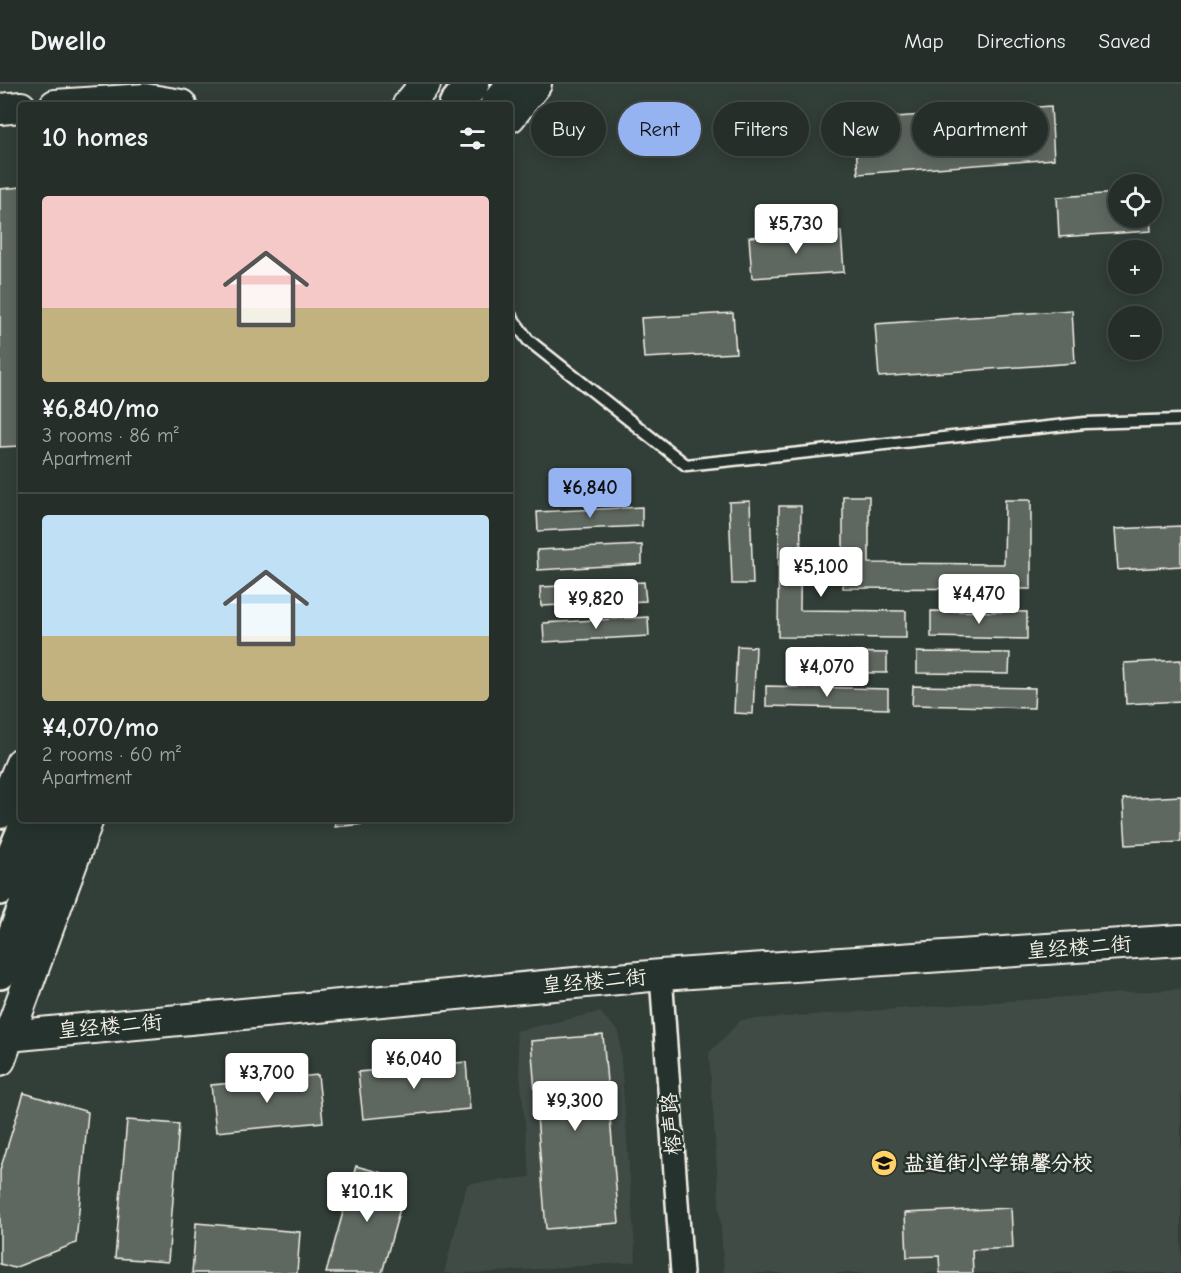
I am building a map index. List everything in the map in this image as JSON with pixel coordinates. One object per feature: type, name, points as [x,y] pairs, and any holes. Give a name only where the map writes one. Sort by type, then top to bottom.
[{"type":"main road","points":[[458,102],[472,84]]},
{"type":"main road","points":[[499,102],[514,84]]},
{"type":"main road","points":[[0,888],[27,822]]},
{"type":"main road","points":[[0,972],[59,822]]},
{"type":"street","points":[[410,102],[425,84]]},
{"type":"street","points":[[513,113],[536,84]]},
{"type":"street","points":[[100,102],[145,99],[163,102]]},
{"type":"street","points":[[0,109],[18,107]]},
{"type":"street","points":[[0,813],[18,769]]},
{"type":"street","points":[[4,1048],[87,822]]},
{"type":"street","name":"皇经楼二街","points":[[4,1048],[661,975],[1181,940]]},
{"type":"street","name":"榕声路","points":[[661,975],[681,1273]]},
{"type":"lane","points":[[513,319],[528,340],[686,465],[1085,423],[1181,420]]},
{"type":"shaded area","name":"盐道街小学锦馨分校","points":[[1181,989],[1181,1273],[724,1273],[709,1053],[741,1020]]},
{"type":"shaded area","points":[[600,1012],[619,1032],[636,1262],[480,1273],[444,1273],[467,1184],[530,1177],[516,1031]]},
{"type":"building","points":[[1048,106],[1051,106],[1054,159],[858,174],[857,156],[900,156],[900,117],[912,116],[912,156],[1048,156]]},
{"type":"building","points":[[18,187],[18,446],[0,447],[0,189]]},
{"type":"building","points":[[1108,194],[1108,228],[1151,228],[1151,231],[1059,237],[1057,197]]},
{"type":"building","points":[[841,231],[844,272],[752,278],[749,237]]},
{"type":"building","points":[[1072,310],[1075,363],[879,377],[875,324]]},
{"type":"building","points":[[733,313],[736,353],[644,358],[641,318]]},
{"type":"building","points":[[843,496],[869,496],[869,563],[1004,564],[1005,500],[1031,500],[1031,589],[843,588]]},
{"type":"building","points":[[750,501],[753,584],[732,584],[729,502]]},
{"type":"building","points":[[779,506],[801,506],[800,610],[906,611],[906,638],[778,637]]},
{"type":"building","points":[[642,507],[642,526],[538,531],[537,512]]},
{"type":"building","points":[[1181,526],[1181,566],[1118,570],[1115,529]]},
{"type":"building","points":[[642,545],[642,564],[538,570],[537,550]]},
{"type":"building","points":[[644,582],[646,601],[541,606],[540,587]]},
{"type":"building","points":[[931,611],[1027,612],[1027,639],[931,637]]},
{"type":"building","points":[[648,617],[649,636],[544,642],[543,623]]},
{"type":"building","points":[[737,646],[756,647],[753,714],[734,713]]},
{"type":"building","points":[[795,651],[887,653],[887,673],[795,672]]},
{"type":"building","points":[[917,652],[1010,653],[1009,674],[917,673]]},
{"type":"building","points":[[1181,660],[1181,701],[1126,704],[1124,663]]},
{"type":"building","points":[[766,686],[888,689],[888,709],[766,706]]},
{"type":"building","points":[[913,686],[1035,688],[1034,708],[912,705]]},
{"type":"building","points":[[1181,796],[1181,842],[1126,845],[1123,799]]},
{"type":"building","points":[[335,822],[383,822],[335,827]]},
{"type":"building","points":[[603,1035],[619,1223],[546,1229],[531,1041]]},
{"type":"building","points":[[466,1062],[470,1109],[363,1119],[358,1072]]},
{"type":"building","points":[[318,1075],[323,1122],[216,1132],[211,1085]]},
{"type":"building","points":[[24,1093],[88,1112],[76,1243],[14,1268],[0,1264],[0,1170]]},
{"type":"building","points":[[127,1120],[179,1124],[168,1262],[115,1258]]},
{"type":"building","points":[[356,1166],[408,1180],[382,1273],[326,1273]]},
{"type":"building","points":[[1011,1208],[1013,1248],[972,1250],[973,1273],[940,1273],[939,1256],[907,1257],[905,1213]]},
{"type":"building","points":[[196,1223],[300,1232],[297,1273],[192,1273]]},
{"type":"place","name":"盐道街小学锦馨分校","points":[[884,1163]]}]
